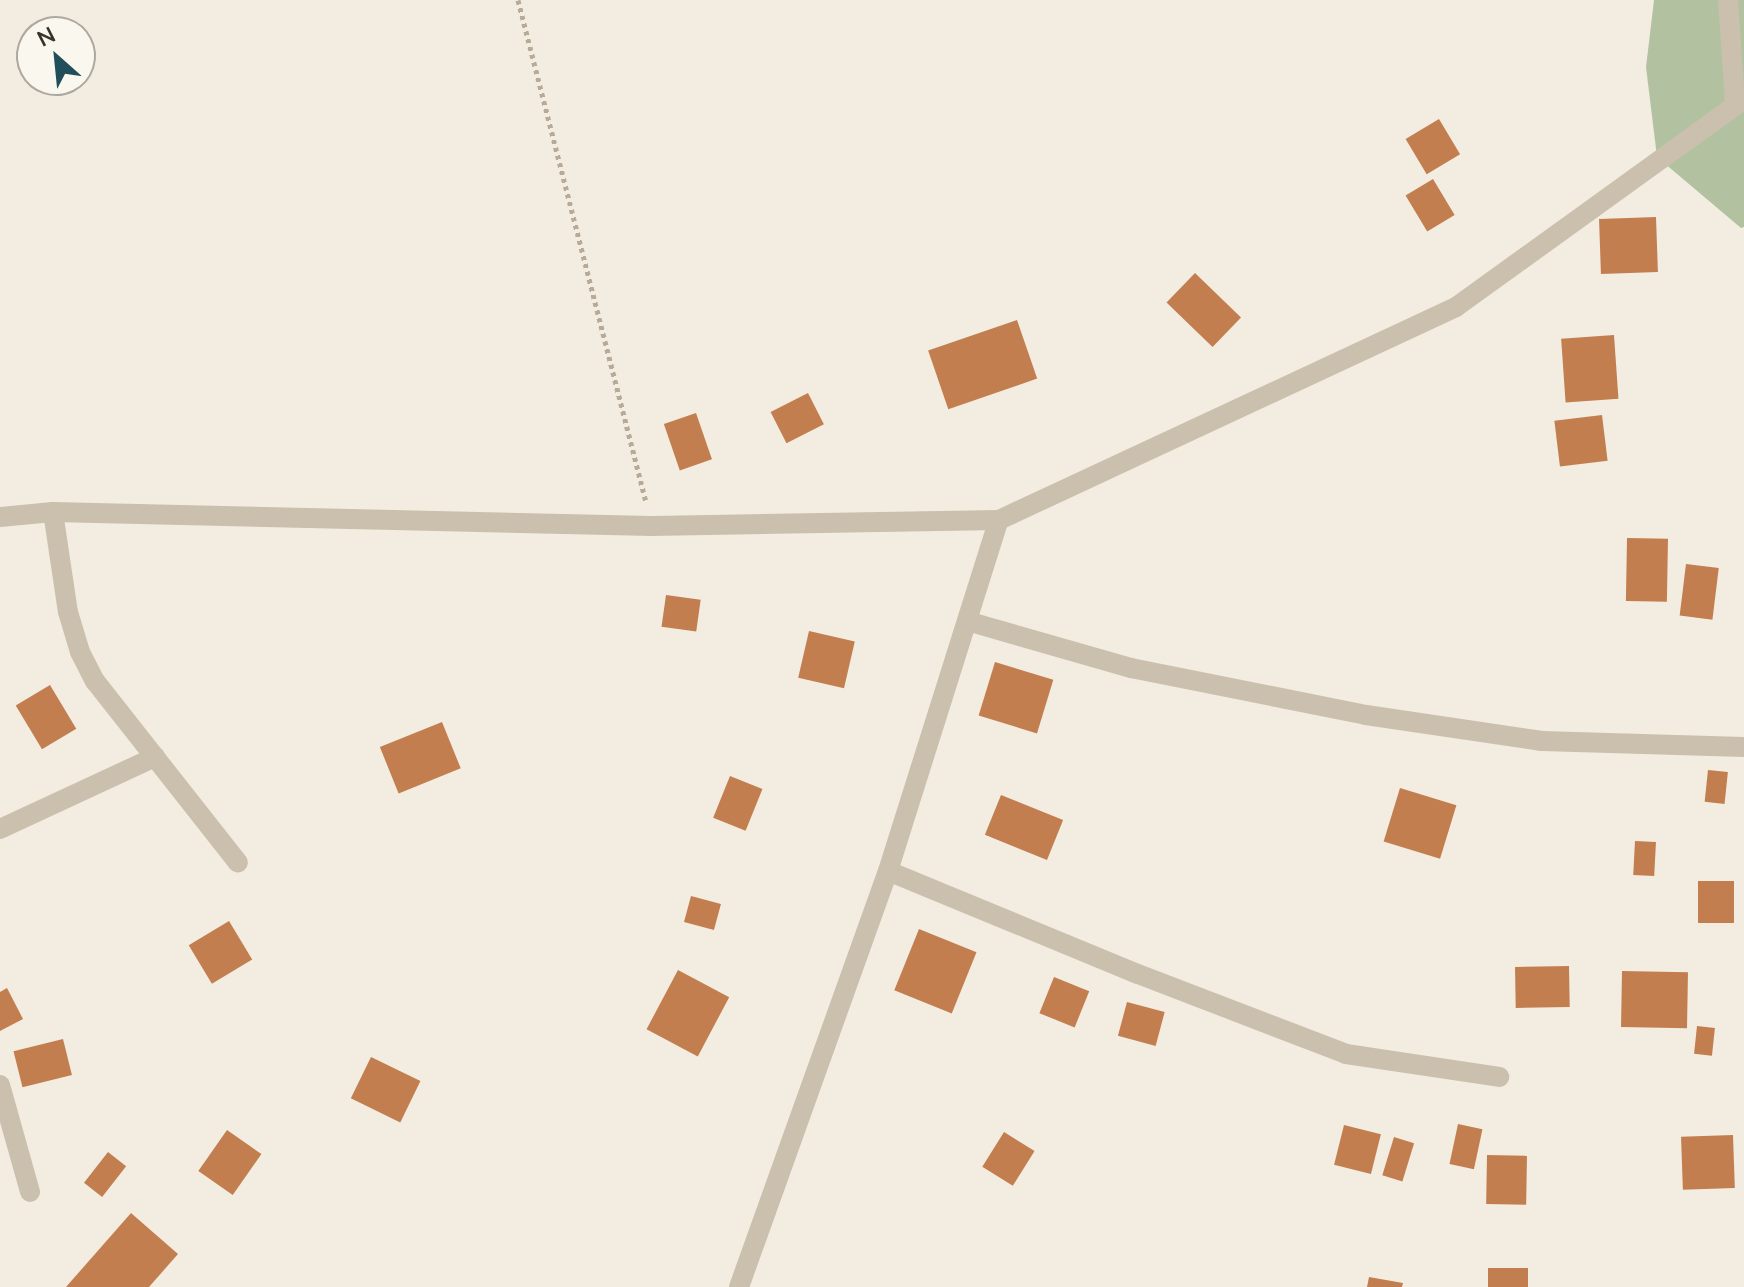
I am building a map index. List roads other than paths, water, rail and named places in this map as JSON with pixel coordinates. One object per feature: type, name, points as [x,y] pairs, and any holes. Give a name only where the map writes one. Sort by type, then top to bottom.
[{"type":"street","points":[[0,517],[53,512],[652,526],[999,520],[1456,307],[1740,101],[1728,0]]},
{"type":"street","points":[[53,512],[68,612],[80,652],[95,681],[238,863]]},
{"type":"street","points":[[739,1287],[888,871],[999,520]]},
{"type":"street","points":[[967,621],[1131,668],[1366,715],[1542,741],[1744,747]]},
{"type":"street","points":[[0,829],[155,757]]},
{"type":"street","points":[[888,871],[1346,1054],[1499,1077]]},
{"type":"street","points":[[0,1085],[30,1192]]}]
